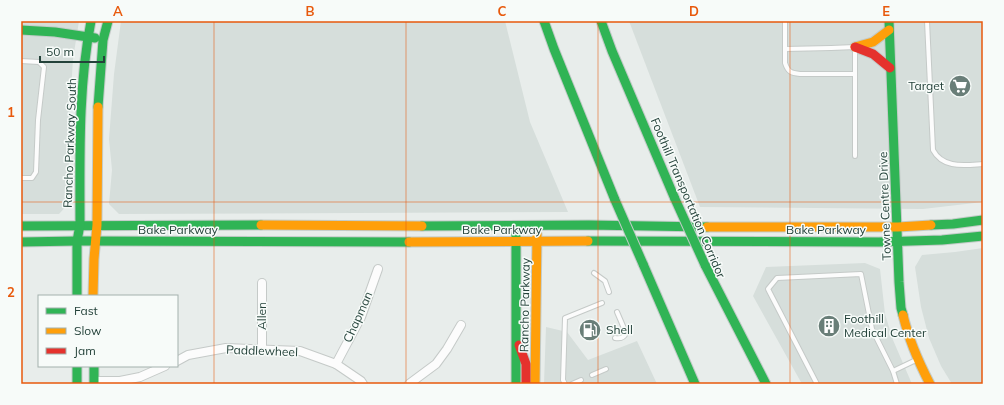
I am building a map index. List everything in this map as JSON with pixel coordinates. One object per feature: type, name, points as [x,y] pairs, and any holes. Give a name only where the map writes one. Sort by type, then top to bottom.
[{"type":"main road","name":"Rancho Parkway South","points":[[77,295],[77,241],[80,225],[81,101],[91,21]]},
{"type":"main road","points":[[94,295],[94,259],[97,225],[97,114],[103,40],[108,21]]},
{"type":"main road","points":[[544,21],[615,200],[695,384]]},
{"type":"main road","name":"Foothill Transportation Corridor","points":[[601,21],[675,199],[705,265],[752,377]]},
{"type":"main road","points":[[855,47],[878,40],[889,25]]},
{"type":"main road","name":"Towne Centre Drive","points":[[889,25],[901,308],[907,333],[917,359],[930,384]]},
{"type":"main road","points":[[21,30],[88,36],[103,40]]},
{"type":"main road","points":[[855,47],[873,54],[890,68]]},
{"type":"main road","name":"Bake Parkway","points":[[21,226],[595,225],[898,227],[953,224],[983,220]]},
{"type":"main road","name":"Rancho Parkway","points":[[516,226],[516,384]]},
{"type":"main road","name":"Rancho Parkway","points":[[535,384],[538,242],[537,226]]},
{"type":"main road","name":"Bake Parkway","points":[[21,242],[898,242],[983,236]]},
{"type":"main road","points":[[705,265],[766,384]]},
{"type":"main road","points":[[516,336],[526,364],[526,384]]},
{"type":"main road","points":[[77,367],[77,384]]},
{"type":"main road","points":[[94,367],[94,382]]},
{"type":"main road","points":[[689,372],[691,384]]},
{"type":"street","name":"Chapman","points":[[336,364],[361,317],[378,269]]},
{"type":"street","name":"Allen","points":[[262,283],[262,350]]},
{"type":"street","points":[[409,384],[436,364],[462,325]]},
{"type":"street","name":"Paddlewheel","points":[[178,358],[226,348],[300,351],[336,364],[361,381],[363,384]]},
{"type":"street","points":[[94,382],[120,381],[140,377],[163,367]]},
{"type":"lane","points":[[785,21],[784,63],[787,69],[793,73],[855,74]]},
{"type":"lane","points":[[927,21],[933,150],[936,156],[950,164],[983,164]]},
{"type":"lane","points":[[785,49],[855,47],[855,156]]},
{"type":"lane","points":[[21,61],[39,62],[44,67],[38,120],[36,172],[32,178],[21,178]]},
{"type":"lane","points":[[594,273],[605,281],[609,292]]},
{"type":"lane","points":[[817,384],[768,289],[777,278],[861,274],[872,329],[893,371],[897,384]]},
{"type":"lane","points":[[565,384],[565,318],[602,303]]},
{"type":"lane","points":[[615,338],[622,338],[626,333],[617,312]]},
{"type":"lane","points":[[893,371],[917,359]]},
{"type":"lane","points":[[592,375],[606,369]]},
{"type":"lane","points":[[572,384],[581,380]]},
{"type":"shaded area","points":[[21,21],[79,21],[73,59],[69,122],[69,203],[59,214],[21,214]]},
{"type":"shaded area","points":[[121,21],[505,21],[530,122],[568,212],[119,214],[109,204],[112,170],[109,139],[114,74]]},
{"type":"shaded area","points":[[629,21],[983,21],[983,202],[923,209],[700,207]]},
{"type":"shaded area","points":[[983,248],[983,384],[952,384],[941,366],[929,338],[921,307],[915,267],[922,255]]},
{"type":"shaded area","points":[[865,263],[880,269],[885,314],[893,340],[912,384],[802,384],[753,296],[766,267]]},
{"type":"shaded area","points":[[546,327],[567,332],[588,360],[637,341],[657,384],[544,384]]},
{"type":"traffic: fast","points":[[77,295],[77,241],[80,225],[80,148],[82,97],[91,21]]},
{"type":"traffic: fast","points":[[98,107],[103,40],[108,21]]},
{"type":"traffic: fast","points":[[544,21],[615,200]]},
{"type":"traffic: fast","points":[[601,21],[612,51],[675,199]]},
{"type":"traffic: fast","points":[[889,21],[899,282],[903,315]]},
{"type":"traffic: fast","points":[[21,30],[55,32],[95,38]]},
{"type":"traffic: fast","points":[[675,199],[705,265]]},
{"type":"traffic: fast","points":[[615,200],[643,264]]},
{"type":"traffic: fast","points":[[931,225],[983,220]]},
{"type":"traffic: fast","points":[[21,226],[261,225]]},
{"type":"traffic: fast","points":[[422,226],[589,225],[707,227]]},
{"type":"traffic: fast","points":[[516,234],[516,384]]},
{"type":"traffic: fast","points":[[588,241],[879,242],[942,240],[983,236]]},
{"type":"traffic: fast","points":[[21,242],[409,242]]},
{"type":"traffic: fast","points":[[643,264],[695,384]]},
{"type":"traffic: fast","points":[[705,265],[766,384]]},
{"type":"traffic: fast","points":[[77,367],[77,384]]},
{"type":"traffic: fast","points":[[94,367],[94,384]]},
{"type":"traffic: slow","points":[[855,47],[873,42],[889,30]]},
{"type":"traffic: slow","points":[[93,295],[97,225],[98,107]]},
{"type":"traffic: slow","points":[[261,225],[422,226]]},
{"type":"traffic: slow","points":[[707,227],[898,227],[931,225]]},
{"type":"traffic: slow","points":[[535,384],[537,234]]},
{"type":"traffic: slow","points":[[409,242],[588,241]]},
{"type":"traffic: slow","points":[[903,315],[914,351],[930,384]]},
{"type":"traffic: jam","points":[[855,47],[873,54],[890,68]]},
{"type":"traffic: jam","points":[[519,345],[526,364],[526,384]]},
{"type":"place","name":"Target","points":[[960,86]]},
{"type":"place","name":"Foothill Medical Center","points":[[829,326]]},
{"type":"place","name":"Shell","points":[[590,330]]}]
